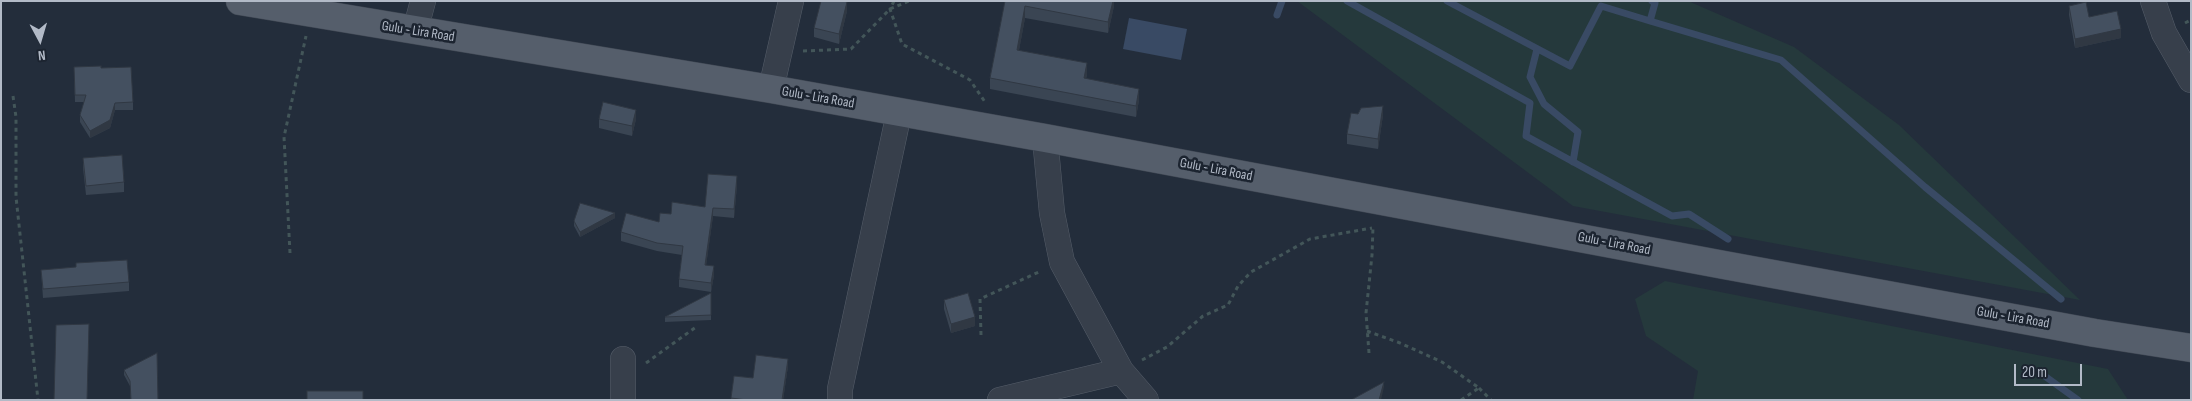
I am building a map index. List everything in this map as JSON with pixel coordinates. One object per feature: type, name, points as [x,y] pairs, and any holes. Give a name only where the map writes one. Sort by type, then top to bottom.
[{"type":"main road","name":"Gulu - Lira Road","points":[[240,1],[1006,131],[1724,266],[2095,333],[2191,348]]},
{"type":"street","points":[[415,32],[423,1]]},
{"type":"street","points":[[771,90],[791,1]]},
{"type":"street","points":[[2153,1],[2164,33],[2191,80]]},
{"type":"street","points":[[840,400],[840,389],[899,112]]},
{"type":"street","points":[[1045,138],[1051,206],[1062,262],[1121,371],[1146,400]]},
{"type":"street","points":[[622,394],[623,359]]},
{"type":"street","points":[[1000,400],[1121,371]]},
{"type":"path","points":[[894,1],[890,10],[902,44],[970,80],[1006,131]]},
{"type":"path","points":[[779,52],[850,49],[890,10],[909,1]]},
{"type":"path","points":[[290,252],[284,137],[305,43],[309,13]]},
{"type":"path","points":[[13,96],[16,117],[16,197],[38,400]]},
{"type":"path","points":[[1121,371],[1167,347],[1203,316],[1228,304],[1238,286],[1251,272],[1310,239],[1372,228],[1380,224]]},
{"type":"path","points":[[1369,353],[1366,313],[1372,256],[1372,228]]},
{"type":"path","points":[[981,335],[980,299],[1062,262]]},
{"type":"path","points":[[622,394],[638,369],[696,327]]},
{"type":"path","points":[[1367,331],[1400,343],[1442,362],[1479,388],[1491,400]]},
{"type":"path","points":[[1461,400],[1479,388]]},
{"type":"green space","points":[[1297,1],[1688,1],[1794,47],[1899,125],[2080,300],[1573,206]]},
{"type":"green space","points":[[1665,281],[2108,369],[2128,400],[1693,400],[1698,371],[1646,336],[1635,299]]},
{"type":"water","points":[[1129,18],[1187,29],[1181,60],[1123,49]]},
{"type":"building","points":[[821,1],[847,2],[839,34],[814,28]]},
{"type":"building","points":[[1005,1],[1113,1],[1108,22],[1025,6],[1017,50],[1087,63],[1084,78],[1139,89],[1136,106],[990,78]]},
{"type":"building","points":[[2086,2],[2089,17],[2117,11],[2121,29],[2075,39],[2069,6]]},
{"type":"building","points":[[101,66],[101,68],[131,67],[133,102],[115,103],[110,120],[90,131],[80,115],[86,95],[75,95],[74,67]]},
{"type":"building","points":[[603,102],[636,110],[632,126],[599,119]]},
{"type":"building","points":[[1383,106],[1378,139],[1347,134],[1351,113],[1358,114],[1361,108]]},
{"type":"building","points":[[122,155],[124,182],[86,186],[83,158]]},
{"type":"building","points":[[708,174],[737,176],[734,209],[713,208],[705,265],[714,266],[711,283],[679,279],[683,246],[657,243],[621,232],[626,213],[659,222],[660,213],[671,214],[672,202],[705,207]]},
{"type":"building","points":[[580,203],[615,213],[580,232],[574,221]]},
{"type":"building","points":[[127,260],[129,282],[43,289],[41,270],[76,267],[76,263]]},
{"type":"building","points":[[711,293],[711,315],[665,317]]},
{"type":"building","points":[[968,293],[975,317],[951,324],[944,300]]},
{"type":"building","points":[[89,324],[87,400],[54,400],[56,325]]},
{"type":"building","points":[[157,353],[158,400],[131,400],[130,381],[124,370]]},
{"type":"building","points":[[756,355],[788,359],[782,400],[731,398],[734,376],[753,378]]},
{"type":"building","points":[[1384,382],[1379,400],[1351,400]]},
{"type":"building","points":[[307,391],[363,391],[363,400],[307,400]]},
{"type":"waterway","points":[[1277,15],[1282,1]]},
{"type":"waterway","points":[[1347,1],[1530,103],[1526,136],[1672,216],[1689,214],[1728,239]]},
{"type":"waterway","points":[[1447,1],[1570,66],[1601,6],[1650,21]]},
{"type":"waterway","points":[[1652,1],[1655,3],[1650,21],[1781,60],[1925,187],[2061,299]]},
{"type":"waterway","points":[[1537,49],[1530,77],[1544,104],[1578,132],[1573,162]]},
{"type":"waterway","points":[[2046,377],[2078,400]]}]
